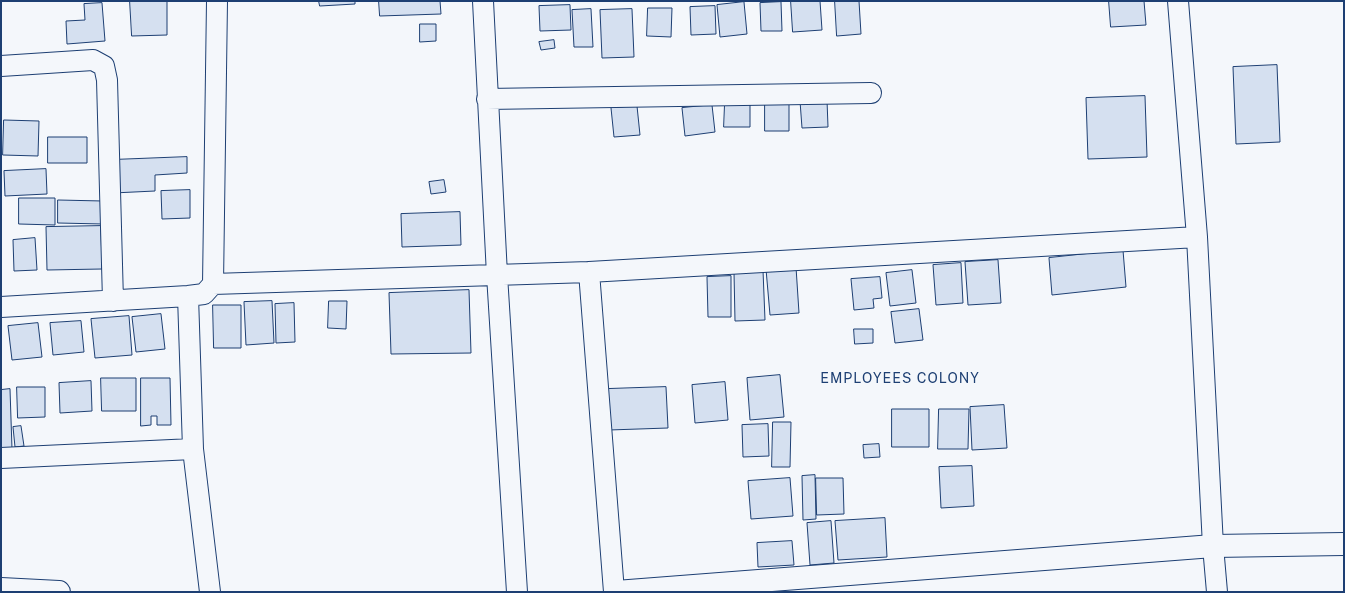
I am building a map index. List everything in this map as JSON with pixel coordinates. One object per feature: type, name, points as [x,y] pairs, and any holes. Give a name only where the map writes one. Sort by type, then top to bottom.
[{"type":"main road","points":[[615,592],[1212,546],[1344,544]]},
{"type":"main road","points":[[1,589],[59,592]]},
{"type":"street","points":[[1,307],[188,296],[204,294],[213,284],[217,1]]},
{"type":"street","points":[[482,1],[496,275],[517,592]]},
{"type":"street","points":[[1178,1],[1197,237],[1212,546],[1217,592]]},
{"type":"street","points":[[1,66],[94,60],[104,66],[107,80],[113,301]]},
{"type":"street","points":[[487,99],[871,93]]},
{"type":"street","points":[[213,284],[589,272],[1197,237]]},
{"type":"street","points":[[589,272],[615,592]]},
{"type":"street","points":[[188,296],[193,449],[210,592]]},
{"type":"street","points":[[1,458],[193,449]]},
{"type":"building","points":[[130,1],[167,1],[167,35],[132,36]]},
{"type":"building","points":[[319,1],[355,1],[355,4],[320,6]]},
{"type":"building","points":[[379,1],[440,1],[441,14],[380,16]]},
{"type":"building","points":[[791,1],[820,1],[822,30],[793,32]]},
{"type":"building","points":[[835,1],[859,1],[861,34],[837,36]]},
{"type":"building","points":[[1109,1],[1144,1],[1146,25],[1111,27]]},
{"type":"building","points":[[744,2],[747,34],[720,37],[717,5]]},
{"type":"building","points":[[781,2],[782,31],[761,31],[760,3]]},
{"type":"building","points":[[102,3],[105,41],[67,44],[66,21],[85,20],[84,4]]},
{"type":"building","points":[[570,5],[571,30],[540,31],[539,6]]},
{"type":"building","points":[[715,6],[716,34],[691,35],[690,7]]},
{"type":"building","points":[[648,8],[672,8],[671,37],[647,36]]},
{"type":"building","points":[[591,9],[593,47],[574,47],[572,10]]},
{"type":"building","points":[[632,9],[634,57],[602,58],[600,10]]},
{"type":"building","points":[[420,24],[436,24],[436,41],[420,42]]},
{"type":"building","points":[[554,40],[555,48],[541,50],[539,42]]},
{"type":"building","points":[[1277,65],[1280,142],[1236,144],[1233,67]]},
{"type":"building","points":[[1145,96],[1147,157],[1088,159],[1086,98]]},
{"type":"building","points":[[827,100],[828,127],[802,128],[800,101]]},
{"type":"building","points":[[765,101],[789,101],[789,131],[765,131]]},
{"type":"building","points":[[725,103],[750,103],[750,127],[724,127]]},
{"type":"building","points":[[712,105],[715,132],[685,136],[682,108]]},
{"type":"building","points":[[637,106],[640,135],[614,137],[611,108]]},
{"type":"building","points":[[4,120],[39,121],[38,156],[3,155]]},
{"type":"building","points":[[48,137],[87,137],[87,163],[48,163]]},
{"type":"building","points":[[187,157],[187,173],[155,175],[155,191],[113,193],[111,160]]},
{"type":"building","points":[[46,169],[47,194],[5,196],[4,171]]},
{"type":"building","points":[[444,180],[446,192],[431,194],[429,182]]},
{"type":"building","points":[[190,190],[190,218],[162,219],[161,191]]},
{"type":"building","points":[[19,198],[55,198],[55,225],[19,224]]},
{"type":"building","points":[[58,200],[103,201],[103,224],[58,223]]},
{"type":"building","points":[[460,212],[461,245],[402,247],[401,214]]},
{"type":"building","points":[[101,226],[102,269],[47,270],[46,227]]},
{"type":"building","points":[[35,238],[37,270],[14,271],[13,240]]},
{"type":"building","points":[[1123,250],[1126,287],[1052,295],[1049,258]]},
{"type":"building","points":[[998,260],[1001,303],[968,305],[965,262]]},
{"type":"building","points":[[961,263],[963,303],[936,305],[933,265]]},
{"type":"building","points":[[796,267],[799,313],[770,315],[766,269]]},
{"type":"building","points":[[763,270],[765,320],[735,321],[734,272]]},
{"type":"building","points":[[912,270],[916,303],[890,306],[886,273]]},
{"type":"building","points":[[731,276],[731,317],[708,317],[707,277]]},
{"type":"building","points":[[880,277],[882,298],[873,299],[874,308],[854,310],[851,279]]},
{"type":"building","points":[[469,290],[471,353],[391,354],[389,293]]},
{"type":"building","points":[[272,301],[274,343],[246,345],[244,302]]},
{"type":"building","points":[[329,301],[347,301],[346,329],[328,328]]},
{"type":"building","points":[[294,303],[295,342],[276,343],[275,304]]},
{"type":"building","points":[[213,305],[241,305],[241,348],[214,348]]},
{"type":"building","points":[[919,309],[923,340],[895,343],[891,312]]},
{"type":"building","points":[[161,314],[165,349],[136,352],[132,317]]},
{"type":"building","points":[[129,316],[132,355],[95,358],[91,319]]},
{"type":"building","points":[[81,321],[84,352],[53,355],[50,323]]},
{"type":"building","points":[[38,323],[42,357],[12,360],[8,326]]},
{"type":"building","points":[[854,329],[873,329],[873,343],[855,344]]},
{"type":"building","points":[[780,375],[784,417],[750,420],[747,378]]},
{"type":"building","points":[[101,378],[136,378],[136,411],[102,411]]},
{"type":"building","points":[[141,378],[170,378],[171,425],[157,425],[157,416],[151,416],[151,425],[141,426]]},
{"type":"building","points":[[91,381],[92,411],[60,413],[59,383]]},
{"type":"building","points":[[725,382],[728,420],[695,423],[692,385]]},
{"type":"building","points":[[17,387],[45,387],[45,417],[18,418]]},
{"type":"building","points":[[666,387],[668,428],[609,430],[607,389]]},
{"type":"building","points":[[10,389],[12,449],[1,450],[1,390]]},
{"type":"building","points":[[1004,405],[1007,448],[972,450],[970,407]]},
{"type":"building","points":[[892,409],[929,409],[929,447],[892,447]]},
{"type":"building","points":[[939,409],[969,409],[968,449],[938,449]]},
{"type":"building","points":[[773,422],[791,422],[790,467],[772,467]]},
{"type":"building","points":[[768,424],[769,456],[743,457],[742,425]]},
{"type":"building","points":[[21,426],[24,446],[15,447],[13,427]]},
{"type":"building","points":[[879,444],[880,457],[864,458],[863,445]]},
{"type":"building","points":[[972,466],[974,506],[941,508],[939,467]]},
{"type":"building","points":[[815,475],[816,519],[803,520],[802,476]]},
{"type":"building","points":[[790,478],[793,516],[751,519],[748,481]]},
{"type":"building","points":[[816,478],[843,478],[844,514],[817,515]]},
{"type":"building","points":[[885,518],[887,557],[838,560],[835,521]]},
{"type":"building","points":[[831,521],[834,563],[810,565],[807,523]]},
{"type":"building","points":[[792,541],[794,565],[758,567],[757,543]]},
{"type":"district","name":"EMPLOYEES COLONY","points":[[900,379]]}]
